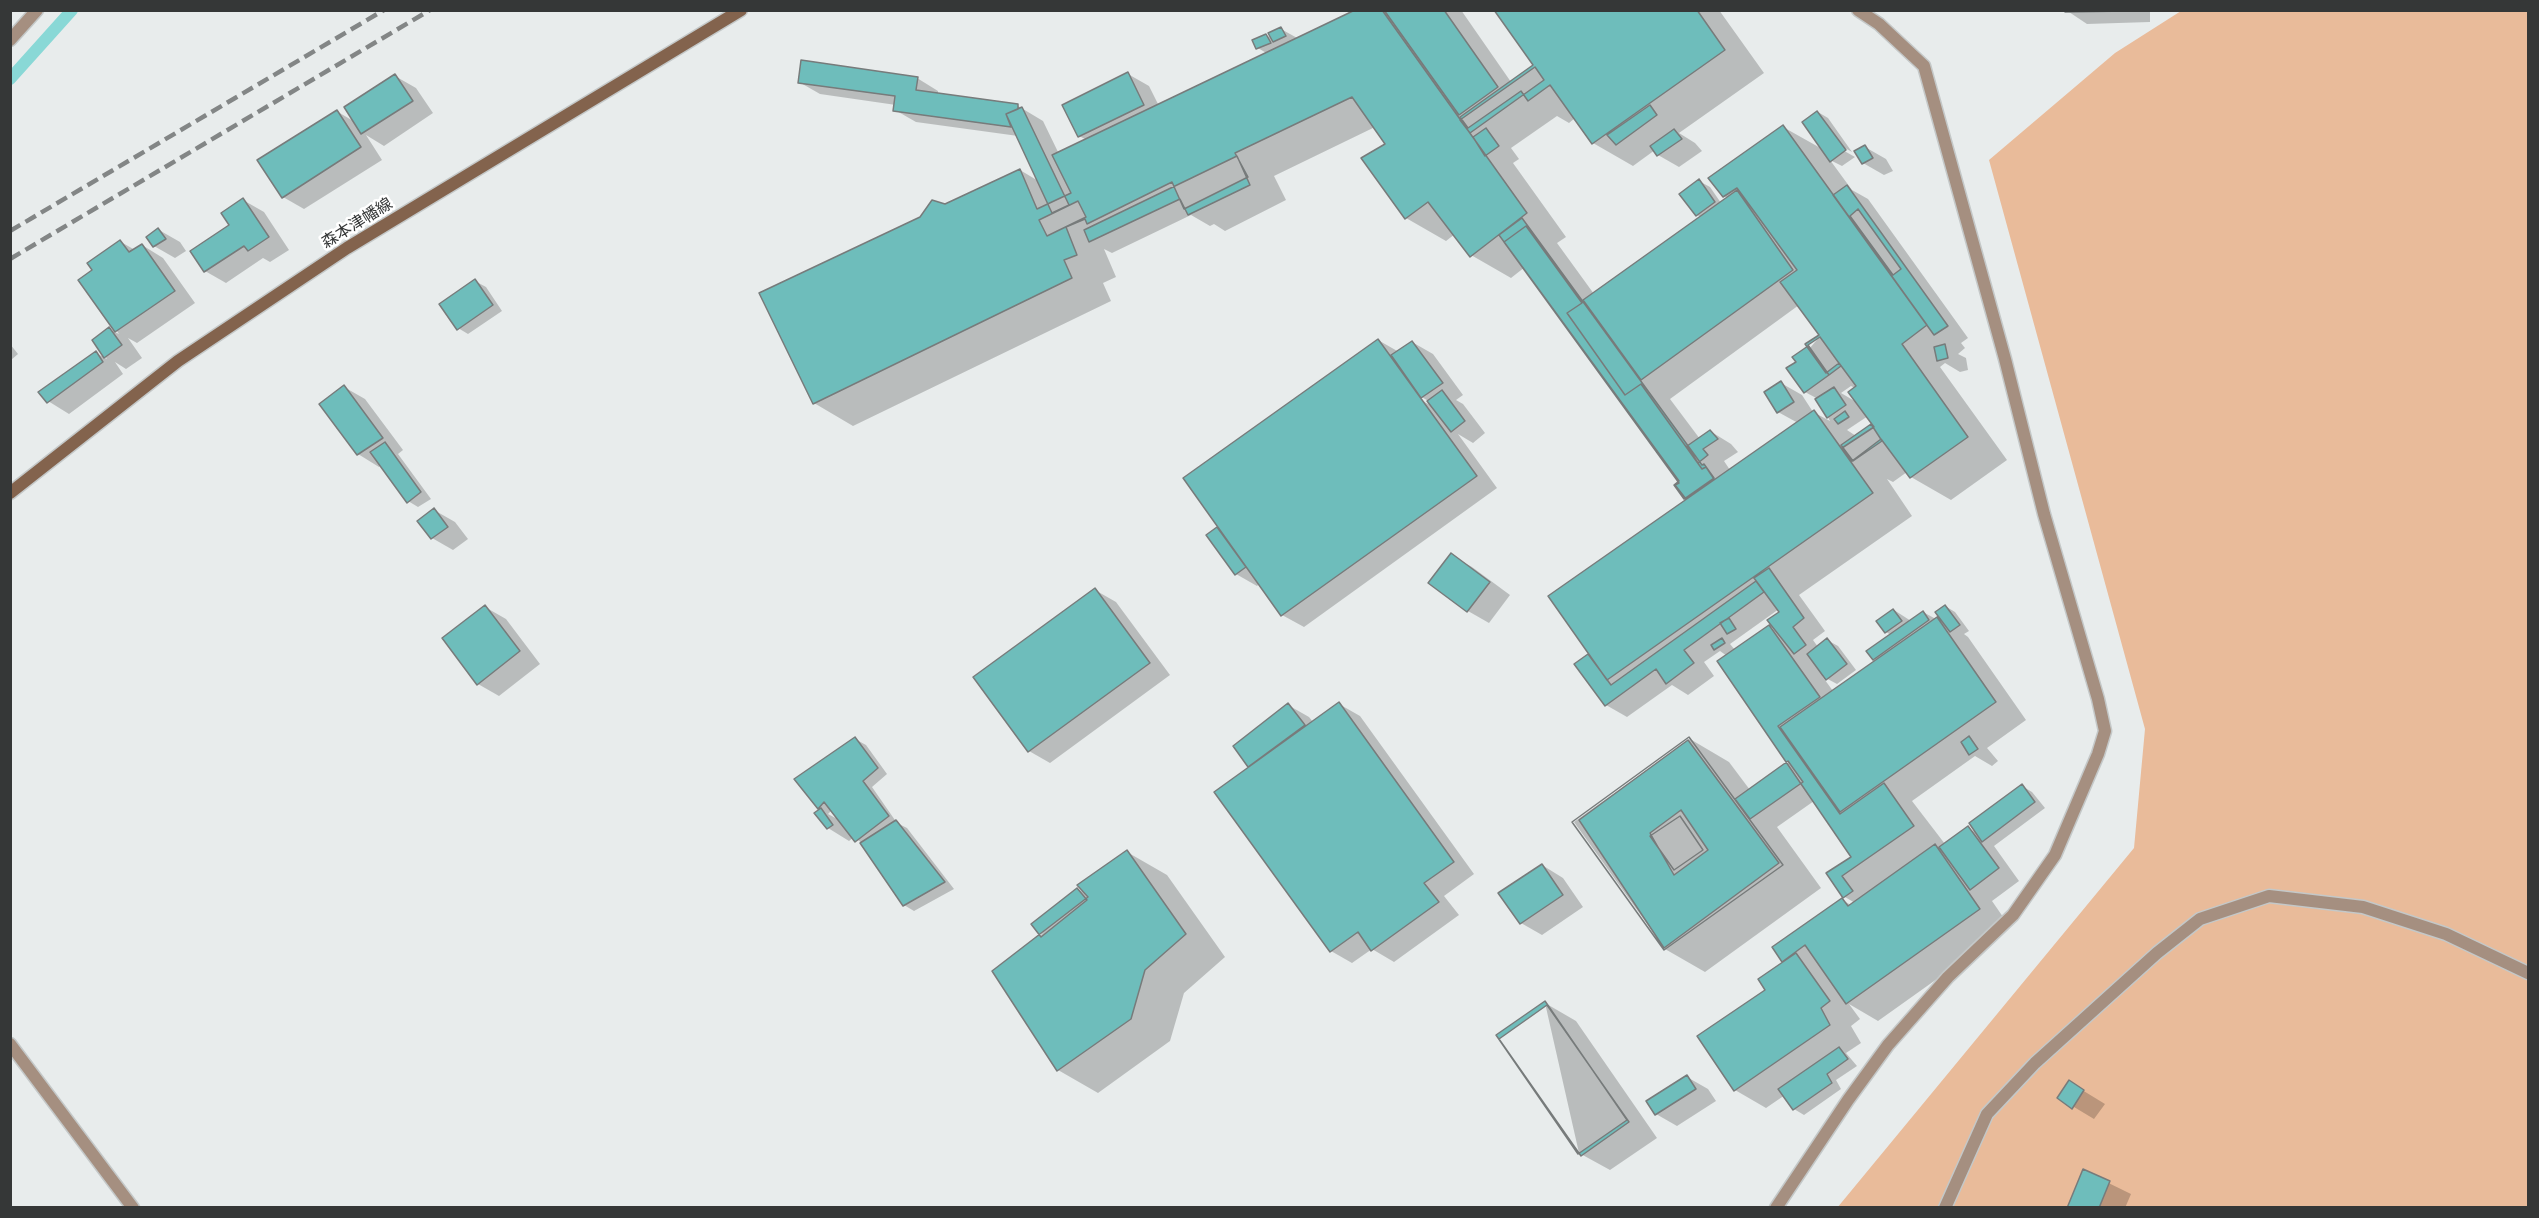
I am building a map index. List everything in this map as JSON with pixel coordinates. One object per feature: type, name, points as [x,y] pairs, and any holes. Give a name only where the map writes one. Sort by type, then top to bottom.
[{"type":"main road","name":"森本津幡線","points":[[10,493],[178,361],[347,248],[741,10]]},
{"type":"street","points":[[10,40],[37,10]]},
{"type":"street","points":[[1776,1208],[1848,1100],[1888,1045],[1948,977],[2013,915],[2055,855],[2098,754],[2105,731],[2098,699],[2044,514],[2005,359],[1924,66],[1879,24],[1858,10]]},
{"type":"street","points":[[1945,1208],[1987,1114],[2035,1063],[2157,954],[2200,919],[2269,896],[2363,907],[2446,934],[2529,973]]},
{"type":"street","points":[[10,1044],[132,1208]]},
{"type":"shaded area","points":[[2181,11],[2528,11],[2528,1207],[1837,1208],[2134,848],[2145,729],[1989,160],[2115,53]]},
{"type":"building","points":[[1355,10],[1382,10],[1527,213],[1470,257],[1428,202],[1405,219],[1361,158],[1385,144],[1352,97],[1235,153],[1248,177],[1184,209],[1172,182],[1087,224],[1085,219],[1066,227],[1077,255],[1064,260],[1072,278],[813,404],[759,293],[920,217],[932,200],[945,204],[1020,169],[1037,209],[1071,193],[1052,155]]},
{"type":"building","points":[[1384,10],[1444,10],[1498,87],[1459,115]]},
{"type":"building","points":[[1494,10],[1697,10],[1725,50],[1592,144],[1550,85],[1528,101],[1521,91],[1468,128],[1460,117],[1533,65]]},
{"type":"building","points":[[2065,10],[2129,10],[2129,11],[2065,12]]},
{"type":"building","points":[[1281,27],[1286,36],[1273,42],[1268,33]]},
{"type":"building","points":[[1266,34],[1271,43],[1256,49],[1252,40]]},
{"type":"building","points":[[801,60],[918,77],[916,90],[1018,104],[1018,109],[1006,114],[1011,127],[893,111],[895,96],[798,83]]},
{"type":"building","points":[[1535,67],[1544,80],[1470,133],[1460,120]]},
{"type":"building","points":[[1128,72],[1144,105],[1078,137],[1062,105]]},
{"type":"building","points":[[395,74],[413,101],[361,134],[344,107]]},
{"type":"building","points":[[1650,105],[1657,115],[1616,145],[1607,135]]},
{"type":"building","points":[[1022,107],[1069,205],[1052,213],[1006,114]]},
{"type":"building","points":[[337,110],[361,147],[282,198],[257,160]]},
{"type":"building","points":[[1817,111],[1846,150],[1830,162],[1802,122]]},
{"type":"building","points":[[1783,125],[1927,325],[1902,344],[1968,437],[1910,478],[1881,439],[1852,461],[1842,448],[1874,427],[1848,392],[1856,386],[1839,363],[1826,373],[1805,344],[1819,335],[1780,282],[1797,270],[1737,188],[1723,197],[1708,178]]},
{"type":"building","points":[[1486,128],[1499,146],[1485,156],[1473,137]]},
{"type":"building","points":[[1674,129],[1682,139],[1657,156],[1650,146]]},
{"type":"building","points":[[1865,145],[1873,158],[1862,164],[1854,151]]},
{"type":"building","points":[[1237,156],[1250,185],[1188,215],[1180,199],[1089,242],[1084,230]]},
{"type":"building","points":[[1699,179],[1715,202],[1696,216],[1679,194]]},
{"type":"building","points":[[1847,185],[1948,326],[1934,335],[1833,195]]},
{"type":"building","points":[[1737,190],[1793,270],[1641,380],[1583,300]]},
{"type":"building","points":[[243,198],[269,237],[248,251],[244,246],[204,272],[190,251],[229,225],[221,213]]},
{"type":"building","points":[[1078,201],[1086,217],[1047,236],[1039,220]]},
{"type":"building","points":[[1858,209],[1901,269],[1893,275],[1850,216]]},
{"type":"building","points":[[1522,218],[1702,465],[1704,464],[1714,478],[1684,499],[1674,485],[1679,481],[1499,235]]},
{"type":"building","points":[[1526,226],[1582,303],[1567,313],[1625,395],[1641,384],[1702,469],[1706,467],[1714,479],[1686,499],[1675,485],[1679,483],[1504,242]]},
{"type":"building","points":[[1526,226],[1582,303],[1567,313],[1625,395],[1641,384],[1702,469],[1706,467],[1714,479],[1686,499],[1675,485],[1679,483],[1504,242]]},
{"type":"building","points":[[158,228],[166,239],[153,247],[146,237]]},
{"type":"building","points":[[120,240],[129,252],[142,244],[175,291],[115,332],[78,280],[92,270],[87,263]]},
{"type":"building","points":[[475,279],[493,305],[457,330],[439,304]]},
{"type":"building","points":[[109,327],[122,345],[104,358],[92,340]]},
{"type":"building","points":[[1820,337],[1841,366],[1829,375],[1808,345]]},
{"type":"building","points":[[1378,339],[1477,476],[1281,616],[1183,478]]},
{"type":"building","points":[[1412,341],[1443,383],[1421,398],[1391,355]]},
{"type":"building","points":[[1945,344],[1948,358],[1937,361],[1934,347]]},
{"type":"building","points":[[1808,346],[1829,375],[1804,393],[1786,368],[1796,362],[1792,357]]},
{"type":"building","points":[[96,351],[103,362],[47,403],[38,392]]},
{"type":"building","points":[[1781,381],[1794,402],[1777,413],[1764,392]]},
{"type":"building","points":[[344,385],[383,438],[357,455],[319,404]]},
{"type":"building","points":[[1834,387],[1846,405],[1827,418],[1815,399]]},
{"type":"building","points":[[1442,390],[1465,421],[1451,432],[1427,401]]},
{"type":"building","points":[[1814,410],[1873,493],[1607,680],[1548,596]]},
{"type":"building","points":[[1845,411],[1849,417],[1838,424],[1834,419]]},
{"type":"building","points":[[1871,424],[1882,441],[1853,461],[1841,445]]},
{"type":"building","points":[[1710,430],[1718,439],[1703,449],[1708,455],[1698,463],[1687,446]]},
{"type":"building","points":[[385,442],[421,492],[407,503],[370,452]]},
{"type":"building","points":[[434,508],[448,527],[431,539],[417,521]]},
{"type":"building","points":[[1217,527],[1246,567],[1235,575],[1206,535]]},
{"type":"building","points":[[1451,553],[1490,582],[1467,612],[1428,583]]},
{"type":"building","points":[[1769,568],[1804,618],[1793,627],[1806,645],[1794,654],[1767,620],[1779,612],[1754,578]]},
{"type":"building","points":[[1756,581],[1764,592],[1684,650],[1694,663],[1666,684],[1656,669],[1605,706],[1574,664],[1588,654],[1611,685]]},
{"type":"building","points":[[1095,588],[1150,663],[1028,752],[973,677]]},
{"type":"building","points":[[485,605],[520,651],[477,685],[442,638]]},
{"type":"building","points":[[1945,605],[1960,625],[1950,632],[1935,612]]},
{"type":"building","points":[[1893,609],[1902,621],[1885,633],[1876,621]]},
{"type":"building","points":[[1923,611],[1929,620],[1873,660],[1866,651]]},
{"type":"building","points":[[1937,617],[1996,702],[1840,812],[1780,727]]},
{"type":"building","points":[[1729,618],[1736,629],[1727,634],[1720,623]]},
{"type":"building","points":[[1769,625],[1820,697],[1778,726],[1840,814],[1884,783],[1914,826],[1842,876],[1853,891],[1843,898],[1826,873],[1851,857],[1717,661]]},
{"type":"building","points":[[1722,638],[1725,643],[1714,650],[1711,645]]},
{"type":"building","points":[[1827,638],[1847,664],[1826,680],[1807,654]]},
{"type":"building","points":[[1339,702],[1454,862],[1424,883],[1439,902],[1371,951],[1358,932],[1330,952],[1214,792]]},
{"type":"building","points":[[1288,703],[1305,725],[1248,767],[1233,746]]},
{"type":"building","points":[[1969,736],[1978,749],[1969,755],[1961,742]]},
{"type":"building","points":[[855,737],[878,768],[863,781],[889,816],[855,842],[824,802],[818,809],[794,779]]},
{"type":"building","points":[[1689,737],[1783,865],[1664,950],[1572,822]],"holes":[[[1680,816],[1703,850],[1674,870],[1650,836]]]},
{"type":"building","points":[[1689,737],[1783,865],[1664,950],[1572,822]]},
{"type":"building","points":[[1688,740],[1779,863],[1664,948],[1579,820]],"holes":[[[1681,810],[1708,850],[1674,875],[1650,833]]]},
{"type":"building","points":[[1788,761],[1803,782],[1750,819],[1735,799]]},
{"type":"building","points":[[2022,784],[2035,802],[1982,842],[1969,823]]},
{"type":"building","points":[[821,808],[833,825],[827,829],[814,813]]},
{"type":"building","points":[[1680,816],[1703,850],[1674,870],[1650,836]]},
{"type":"building","points":[[896,820],[945,882],[903,906],[860,843]]},
{"type":"building","points":[[1968,826],[1999,868],[1970,890],[1939,847]]},
{"type":"building","points":[[1935,844],[1980,909],[1846,1004],[1805,945],[1782,962],[1772,947],[1842,898],[1848,906]]},
{"type":"building","points":[[1127,850],[1186,934],[1145,970],[1131,1019],[1057,1071],[992,971],[1088,897],[1077,885]]},
{"type":"building","points":[[1542,864],[1563,895],[1520,924],[1498,893]]},
{"type":"building","points":[[1077,888],[1087,900],[1041,937],[1031,924]]},
{"type":"building","points":[[1796,953],[1830,1001],[1821,1008],[1830,1025],[1734,1091],[1697,1036],[1765,990],[1758,979]]},
{"type":"building","points":[[1545,1001],[1627,1120],[1578,1154],[1496,1035]]},
{"type":"building","points":[[1547,1005],[1629,1122],[1581,1156],[1499,1039]]},
{"type":"building","points":[[1839,1047],[1848,1059],[1827,1074],[1832,1083],[1793,1110],[1778,1089]]},
{"type":"building","points":[[1687,1075],[1696,1089],[1655,1115],[1646,1101]]},
{"type":"building","points":[[2069,1080],[2084,1090],[2072,1109],[2057,1098]]},
{"type":"building","points":[[2083,1169],[2110,1181],[2099,1208],[2067,1208]]},
{"type":"waterway","points":[[10,79],[72,10]]},
{"type":"railway","points":[[10,231],[384,10]]},
{"type":"railway","points":[[10,259],[430,10]]}]
